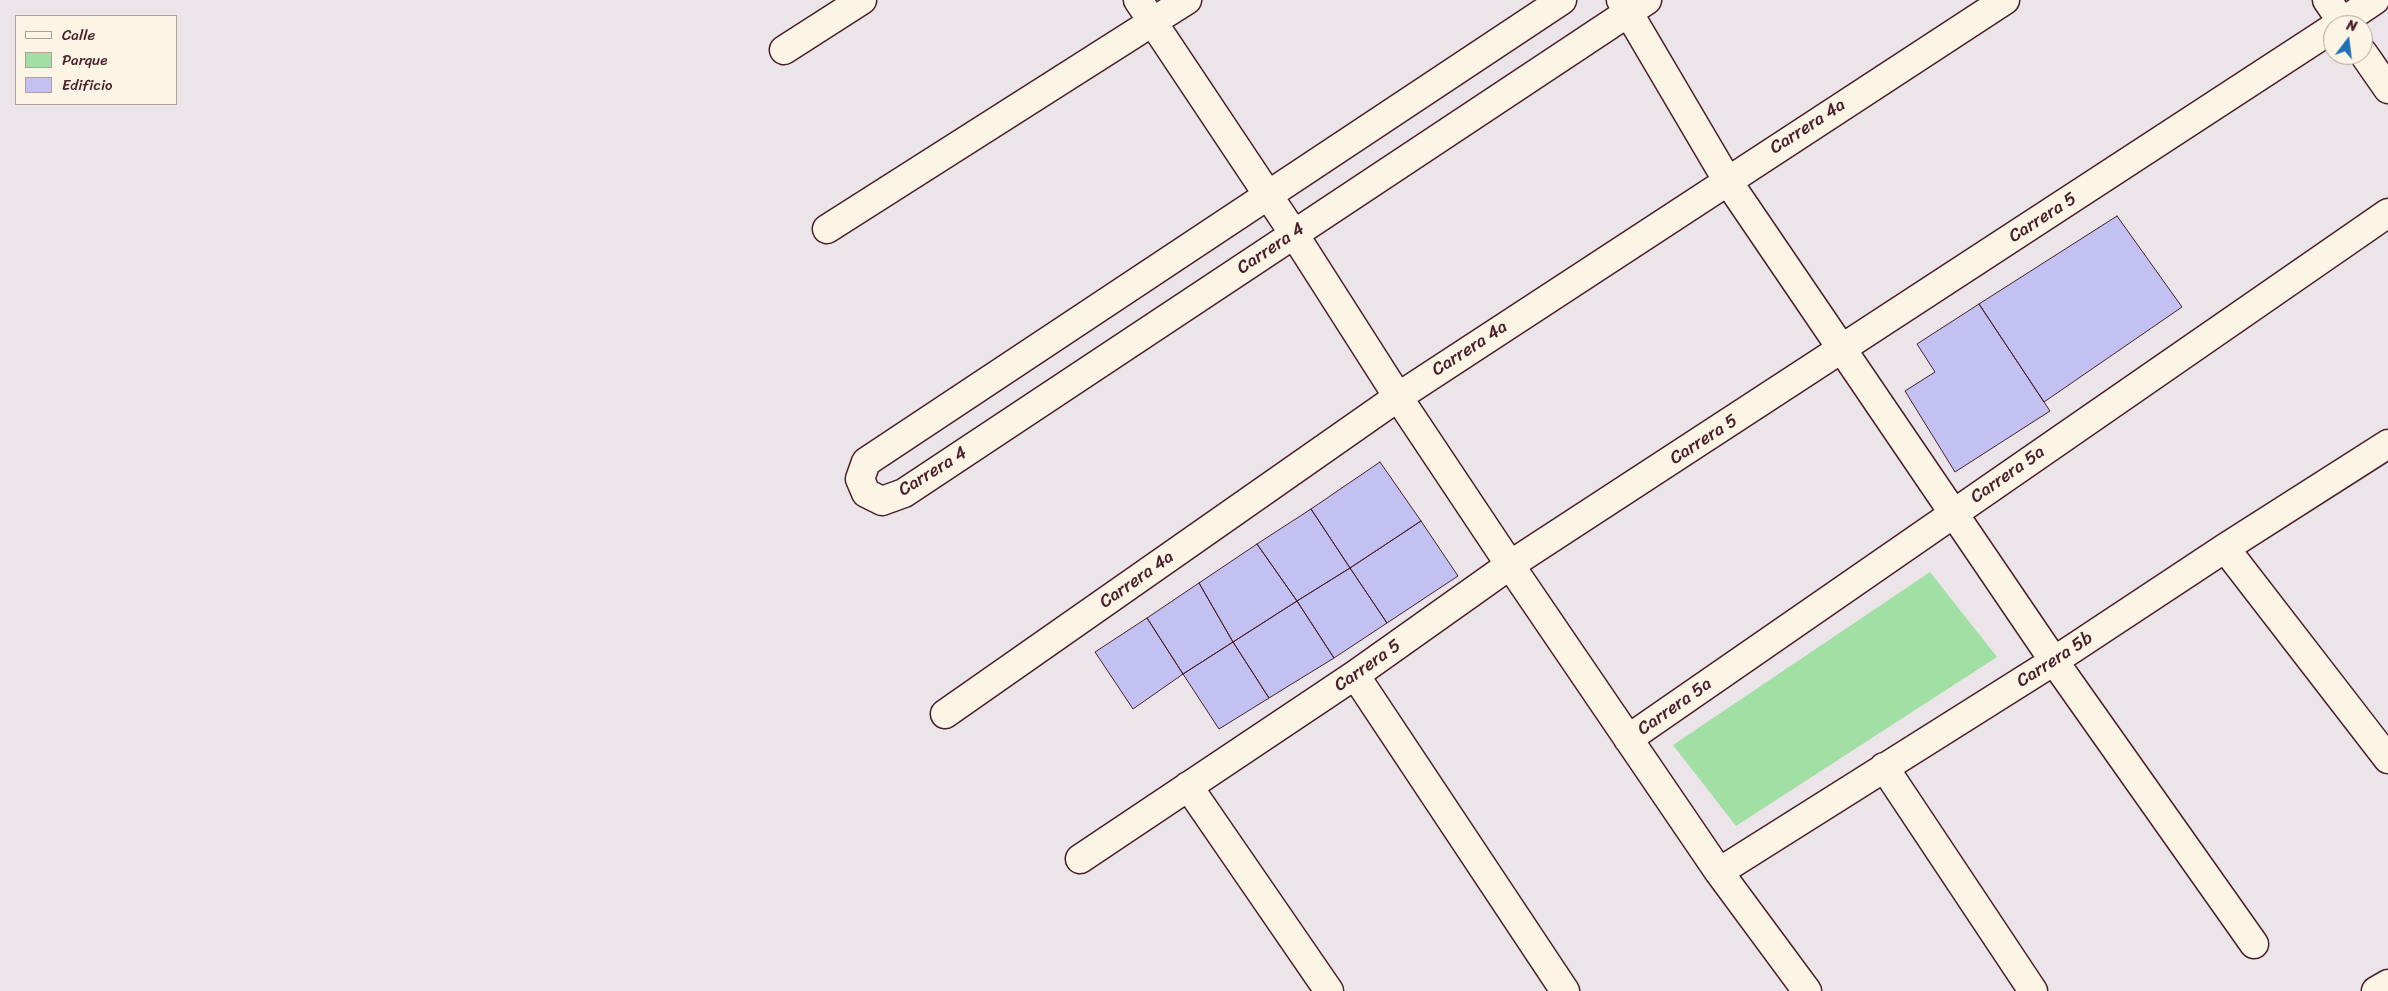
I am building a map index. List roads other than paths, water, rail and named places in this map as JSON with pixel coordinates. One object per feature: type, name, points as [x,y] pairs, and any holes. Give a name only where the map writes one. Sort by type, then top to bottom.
[{"type":"street","points":[[784,50],[862,0]]},
{"type":"street","points":[[827,229],[1145,11],[1187,0]]},
{"type":"street","name":"Carrera 4","points":[[1562,0],[866,462],[860,479],[866,493],[882,501],[904,493],[1294,234],[1632,4]]},
{"type":"street","name":"Carrera 4a","points":[[945,714],[1398,397],[1727,180],[2005,0]]},
{"type":"street","points":[[2327,0],[2334,15]]},
{"type":"street","name":"Carrera 5","points":[[2354,15],[2376,0]]},
{"type":"street","points":[[1632,4],[1727,180],[2054,661],[2254,944]]},
{"type":"street","points":[[1145,11],[1294,234],[1398,397],[1510,565],[1719,872],[1806,991]]},
{"type":"street","name":"Carrera 5","points":[[1080,859],[1355,675],[1510,565],[2323,35]]},
{"type":"street","points":[[2371,65],[2388,89]]},
{"type":"street","name":"Carrera 5a","points":[[1628,739],[2388,213]]},
{"type":"street","name":"Carrera 5b","points":[[1719,872],[2054,661],[2225,548],[2388,444]]},
{"type":"street","points":[[2225,548],[2388,759]]},
{"type":"street","points":[[1355,675],[1565,991]]},
{"type":"street","points":[[1884,767],[2033,991]]},
{"type":"street","points":[[1188,786],[1329,991]]},
{"type":"street","points":[[2376,991],[2388,984]]}]
